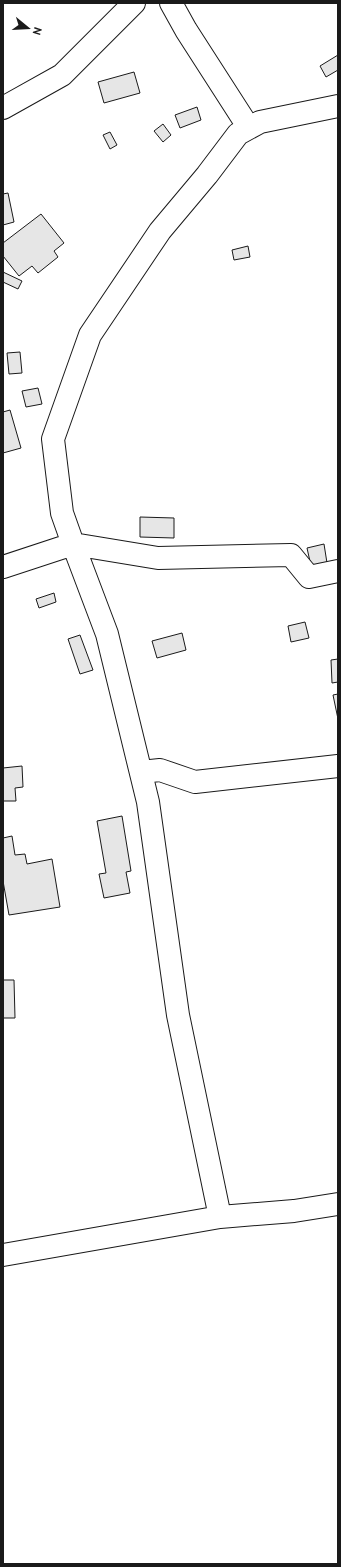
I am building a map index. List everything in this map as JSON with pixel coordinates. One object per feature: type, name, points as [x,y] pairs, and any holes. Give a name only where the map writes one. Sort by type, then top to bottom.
[{"type":"street","points":[[3,108],[62,75],[134,3]]},
{"type":"street","points":[[171,3],[186,30],[249,128]]},
{"type":"street","points":[[220,1217],[178,1015],[148,802],[106,634],[62,513],[53,439],[90,335],[160,231],[238,134],[260,122],[338,106]]},
{"type":"street","points":[[3,567],[73,544],[158,558],[291,555],[308,577],[338,571]]},
{"type":"street","points":[[141,772],[160,770],[195,782],[338,766]]},
{"type":"street","points":[[3,1255],[220,1217],[294,1212],[338,1204]]},
{"type":"building","points":[[338,55],[338,70],[326,77],[320,66]]},
{"type":"building","points":[[134,72],[140,93],[104,103],[98,82]]},
{"type":"building","points":[[197,107],[201,120],[180,128],[175,115]]},
{"type":"building","points":[[163,124],[171,135],[163,142],[154,131]]},
{"type":"building","points":[[110,132],[117,145],[110,149],[103,135]]},
{"type":"building","points":[[8,193],[14,222],[3,225],[3,194]]},
{"type":"building","points":[[41,214],[64,243],[54,251],[58,257],[38,273],[32,266],[19,276],[3,256],[3,243]]},
{"type":"building","points":[[248,246],[250,257],[234,260],[232,250]]},
{"type":"building","points":[[3,272],[22,281],[18,289],[3,282]]},
{"type":"building","points":[[20,352],[22,373],[9,374],[7,353]]},
{"type":"building","points":[[38,388],[42,404],[26,407],[22,391]]},
{"type":"building","points":[[10,410],[21,448],[3,453],[3,412]]},
{"type":"building","points":[[140,517],[174,518],[174,538],[140,537]]},
{"type":"building","points":[[324,544],[327,563],[311,566],[307,548]]},
{"type":"building","points":[[54,593],[56,602],[39,608],[36,599]]},
{"type":"building","points":[[305,622],[309,638],[291,642],[288,626]]},
{"type":"building","points":[[182,633],[186,650],[157,658],[152,641]]},
{"type":"building","points":[[80,635],[93,670],[80,674],[68,639]]},
{"type":"building","points":[[338,659],[338,682],[332,683],[331,660]]},
{"type":"building","points":[[338,694],[338,719],[333,695]]},
{"type":"building","points":[[22,766],[23,787],[15,788],[16,801],[3,801],[3,768]]},
{"type":"building","points":[[122,816],[131,871],[126,872],[130,893],[104,898],[99,874],[106,873],[97,821]]},
{"type":"building","points":[[12,836],[15,855],[25,854],[27,864],[52,859],[60,907],[9,915],[3,881],[3,838]]},
{"type":"building","points":[[3,980],[14,980],[15,1018],[3,1018]]}]
